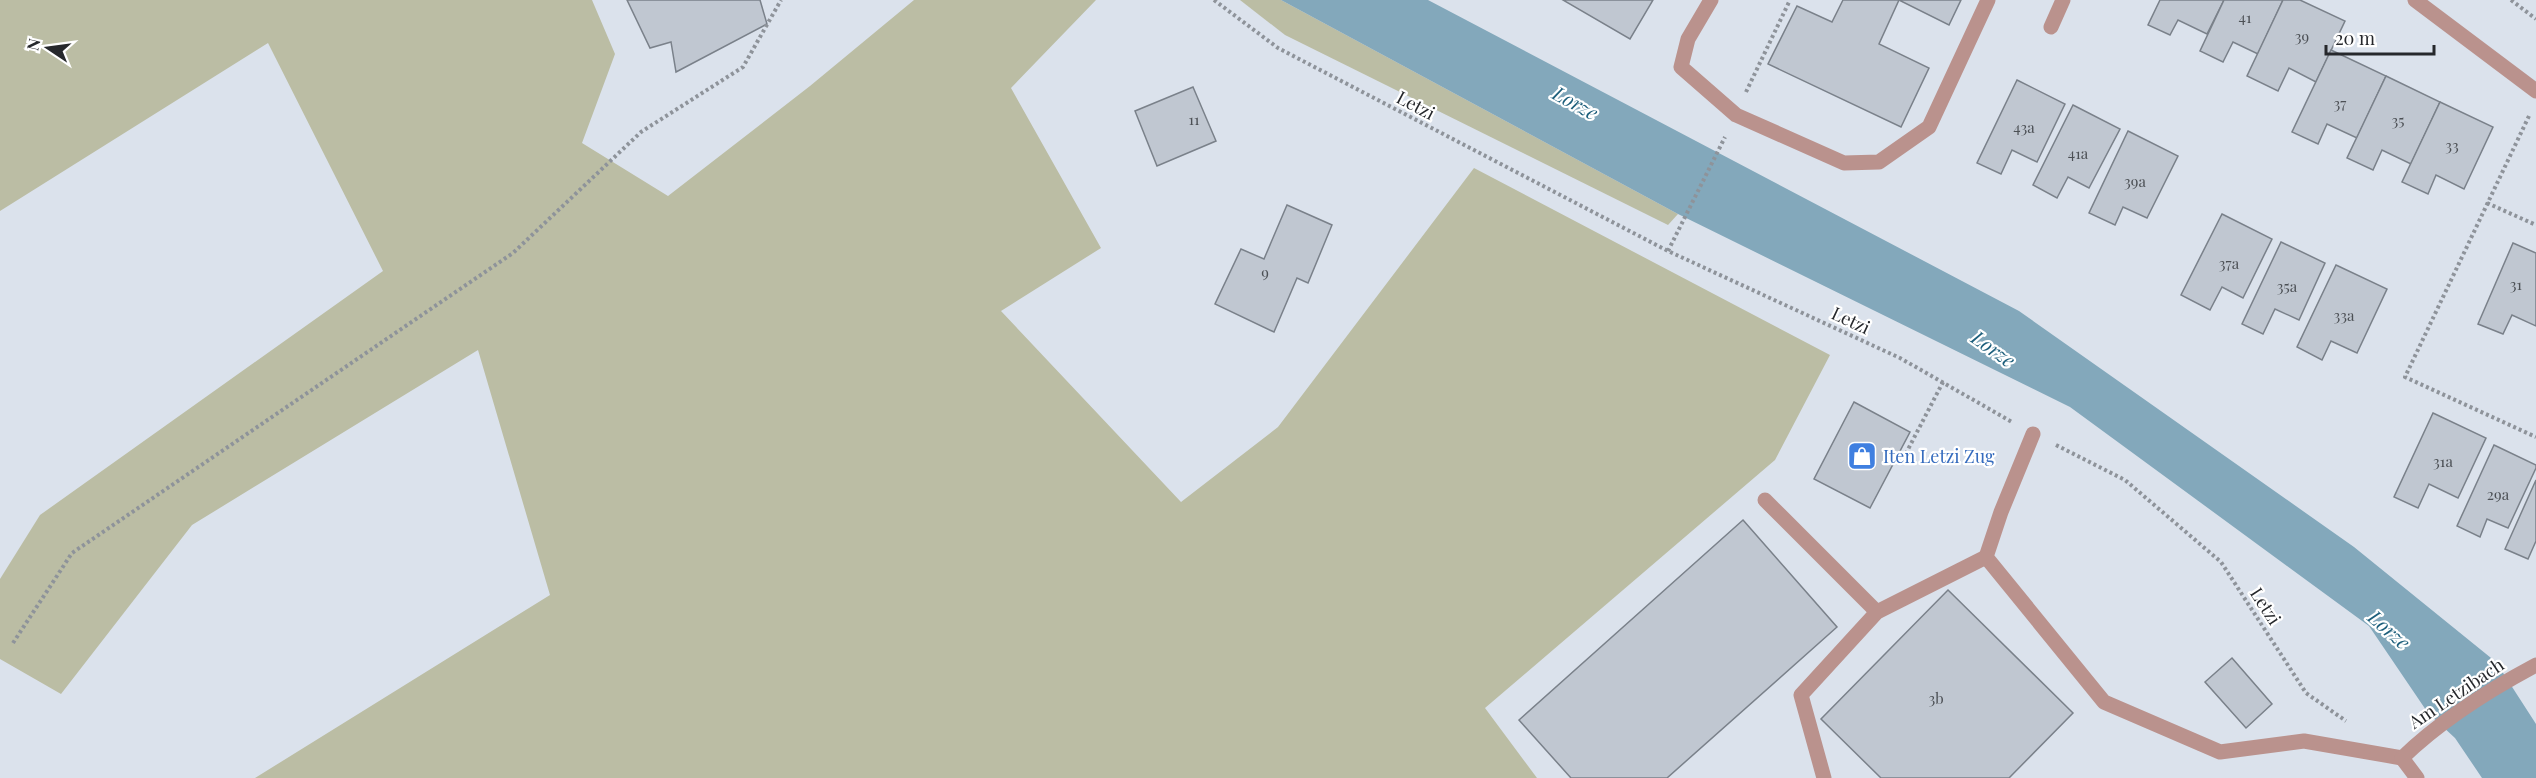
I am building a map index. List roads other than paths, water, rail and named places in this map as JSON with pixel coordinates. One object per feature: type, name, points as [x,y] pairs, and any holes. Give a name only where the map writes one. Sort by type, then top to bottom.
[{"type":"street","points":[[1711,0],[1688,39],[1681,67],[1736,115],[1844,163],[1879,162],[1929,127],[1988,0]]},
{"type":"street","points":[[2050,27],[2063,0]]},
{"type":"street","points":[[2415,0],[2536,91]]},
{"type":"street","points":[[1824,778],[1801,694],[1877,612],[1986,557],[2033,434]]},
{"type":"street","points":[[1765,500],[1877,612]]},
{"type":"street","points":[[1986,557],[2104,702],[2220,752],[2304,741],[2402,758],[2417,778]]},
{"type":"street","name":"Am Letzibach","points":[[2402,758],[2423,737],[2512,678],[2536,665]]},
{"type":"water","name":"Lorze","points":[[1281,0],[1428,0],[2019,311],[2354,547],[2496,662],[2536,724],[2536,778],[2482,778],[2455,738],[2428,713],[2369,626],[2070,407],[1678,214]]},
{"type":"place","name":"Iten Letzi Zug","points":[[1862,456]]}]
